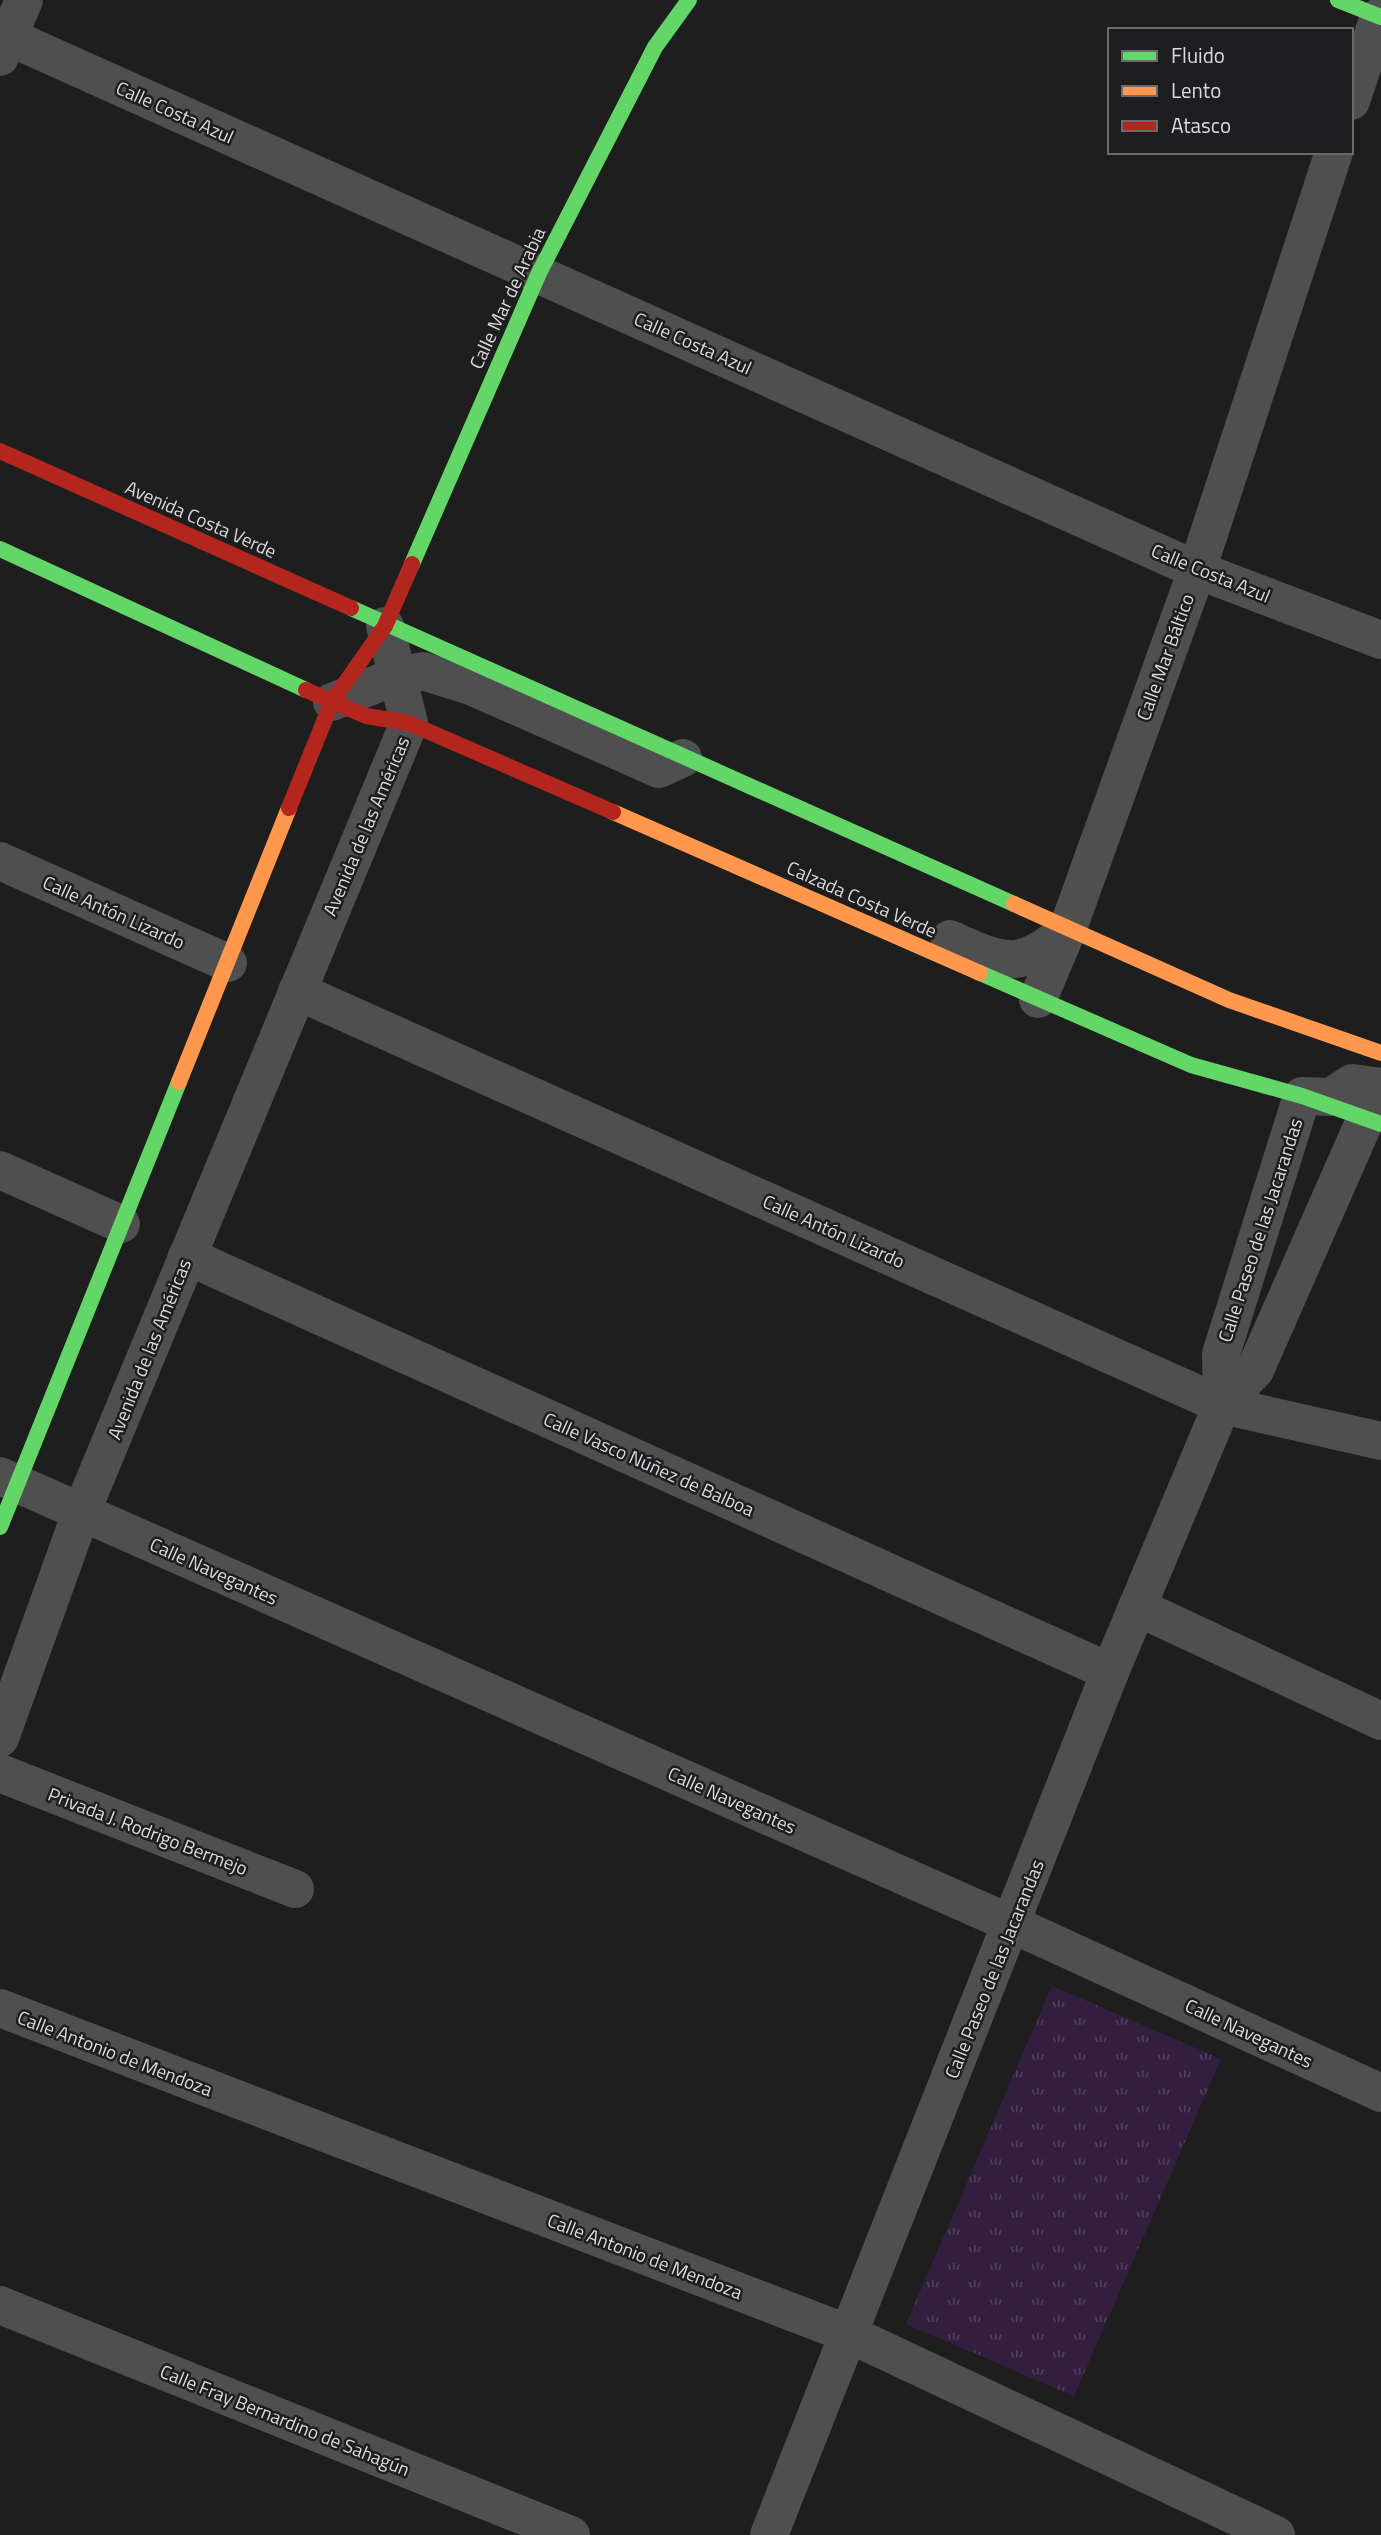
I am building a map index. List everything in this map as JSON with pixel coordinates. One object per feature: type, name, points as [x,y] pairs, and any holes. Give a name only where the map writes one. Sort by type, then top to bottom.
[{"type":"main road","name":"Calle Mar de Arabia","points":[[386,626],[539,273],[655,47],[689,0]]},
{"type":"main road","points":[[1338,0],[1380,17]]},
{"type":"main road","name":"Avenida Costa Verde","points":[[0,451],[386,626]]},
{"type":"main road","points":[[0,549],[332,702]]},
{"type":"main road","points":[[0,1527],[8,1480],[121,1224],[332,702],[386,626],[1229,1000],[1381,1053]]},
{"type":"main road","name":"Calzada Costa Verde","points":[[332,702],[366,716],[409,723],[1191,1065],[1303,1096]]},
{"type":"street","points":[[4,47],[24,0]]},
{"type":"street","points":[[1353,95],[1380,17]]},
{"type":"street","name":"Calle Costa Azul","points":[[4,47],[539,273],[1196,570],[1381,640]]},
{"type":"street","name":"Calle Mar Báltico","points":[[1038,999],[1068,928],[1196,570],[1333,154]]},
{"type":"street","name":"Avenida de las Américas","points":[[0,1738],[81,1513],[409,723],[386,626]]},
{"type":"street","points":[[332,702],[423,671],[471,686],[659,769],[684,758]]},
{"type":"street","name":"Calle Antón Lizardo","points":[[0,861],[228,963]]},
{"type":"street","points":[[789,889],[823,884],[995,959],[1017,959],[1042,952],[1068,928]]},
{"type":"street","name":"Calle Antón Lizardo","points":[[297,991],[1223,1405],[1381,1441]]},
{"type":"street","name":"Calle Paseo de las Jacarandas","points":[[768,2535],[1110,1672],[1223,1405],[1255,1370],[1376,1110],[1352,1083],[1331,1097],[1303,1096],[1221,1354],[1223,1405]]},
{"type":"street","points":[[0,1170],[121,1224]]},
{"type":"street","name":"Calle Vasco Núñez de Balboa","points":[[187,1256],[1110,1672]]},
{"type":"street","name":"Calle Navegantes","points":[[8,1480],[1012,1924],[1381,2093]]},
{"type":"street","points":[[1137,1607],[1381,1721]]},
{"type":"street","name":"Privada J. Rodrigo Bermejo","points":[[0,1773],[295,1889]]},
{"type":"street","name":"Calle Antonio de Mendoza","points":[[0,2008],[849,2334],[1276,2535]]},
{"type":"street","name":"Calle Fray Bernardino de Sahagún","points":[[0,2305],[571,2535]]},
{"type":"green space","points":[[1052,1986],[1221,2059],[1074,2396],[906,2324]]},
{"type":"traffic: fast","points":[[412,564],[539,273],[655,47],[689,0]]},
{"type":"traffic: fast","points":[[1338,0],[1381,17]]},
{"type":"traffic: fast","points":[[0,549],[306,690]]},
{"type":"traffic: fast","points":[[351,608],[1014,904]]},
{"type":"traffic: fast","points":[[980,973],[1191,1065],[1302,1096],[1381,1124]]},
{"type":"traffic: fast","points":[[0,1527],[179,1082]]},
{"type":"traffic: slow","points":[[179,1082],[289,808]]},
{"type":"traffic: slow","points":[[613,812],[980,973]]},
{"type":"traffic: slow","points":[[1014,904],[1229,1000],[1381,1053]]},
{"type":"traffic: jam","points":[[0,451],[351,608]]},
{"type":"traffic: jam","points":[[289,808],[332,702],[385,626],[412,564]]},
{"type":"traffic: jam","points":[[306,690],[366,716],[409,723],[613,812]]}]
